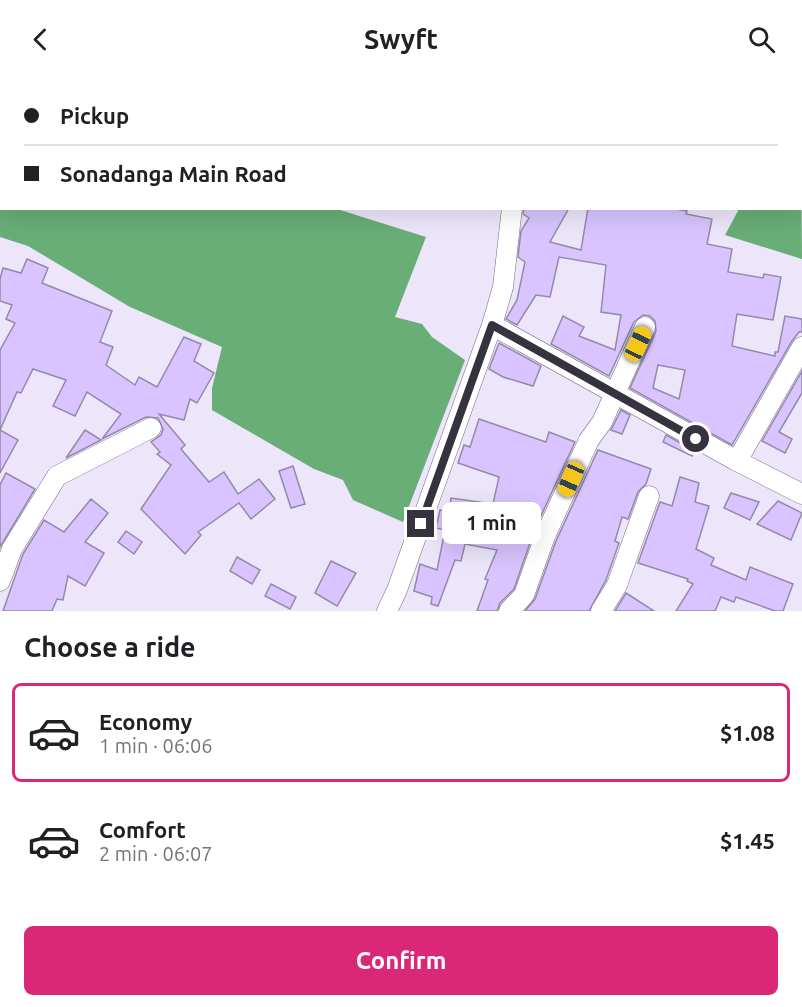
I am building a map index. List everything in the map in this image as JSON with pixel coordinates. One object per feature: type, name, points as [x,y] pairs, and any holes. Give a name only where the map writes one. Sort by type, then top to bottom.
[{"type":"street","points":[[387,611],[398,590],[492,325],[503,288],[512,210]]},
{"type":"street","points":[[492,325],[737,461],[802,494]]},
{"type":"street","points":[[509,611],[524,595],[545,536],[589,440],[602,422],[645,327]]},
{"type":"street","points":[[737,461],[802,347]]},
{"type":"street","points":[[0,581],[12,549],[57,476],[150,428]]},
{"type":"street","points":[[601,611],[617,585],[649,496]]},
{"type":"shaded area","points":[[0,210],[340,210],[426,237],[395,317],[422,324],[432,337],[465,360],[403,522],[353,500],[343,480],[314,469],[212,410],[212,388],[222,347],[130,307],[28,246],[0,237]]},
{"type":"shaded area","points":[[738,210],[802,210],[802,259],[725,235]]},
{"type":"building","points":[[524,210],[568,210],[550,242],[581,250],[588,210],[687,211],[686,214],[712,219],[707,244],[732,249],[728,272],[763,278],[764,274],[781,277],[773,320],[737,314],[732,346],[775,356],[775,352],[778,352],[785,316],[802,319],[802,332],[799,332],[792,341],[732,445],[630,388],[656,331],[655,321],[650,316],[643,315],[634,322],[609,376],[551,344],[563,316],[584,327],[579,336],[615,350],[621,315],[601,312],[606,265],[559,257],[550,297],[536,295],[517,325],[506,319],[517,300],[525,262],[518,257],[521,231],[529,218],[523,214]],"holes":[[[658,365],[685,370],[679,399],[653,388]]]},
{"type":"building","points":[[27,259],[48,268],[42,283],[112,311],[100,342],[113,347],[106,365],[135,385],[139,377],[157,387],[184,337],[201,344],[194,361],[214,373],[197,403],[190,399],[184,420],[159,414],[185,445],[181,449],[209,482],[224,472],[238,494],[259,479],[275,499],[251,519],[239,503],[198,532],[201,535],[185,554],[141,509],[171,465],[157,454],[160,452],[151,442],[161,435],[163,429],[158,418],[146,417],[102,439],[121,414],[87,392],[75,416],[53,406],[66,380],[33,369],[21,393],[17,392],[0,430],[0,350],[15,323],[6,319],[12,305],[0,301],[0,279],[3,268],[21,273]]},
{"type":"building","points":[[499,343],[541,366],[533,386],[503,377],[489,369]]},
{"type":"building","points":[[802,371],[802,393],[779,432],[792,439],[785,453],[762,441]]},
{"type":"building","points":[[621,410],[630,415],[622,434],[611,430]]},
{"type":"building","points":[[479,419],[546,442],[549,432],[575,442],[534,531],[514,589],[500,603],[497,611],[477,611],[488,580],[485,579],[497,550],[465,544],[461,561],[455,560],[438,606],[431,604],[432,597],[414,591],[420,564],[437,570],[445,530],[436,528],[440,510],[449,512],[451,498],[493,504],[499,477],[458,463],[464,445],[470,447]]},
{"type":"building","points":[[0,430],[18,440],[0,473]]},
{"type":"building","points":[[85,430],[101,440],[66,458]]},
{"type":"building","points":[[666,435],[695,451],[692,456],[663,442]]},
{"type":"building","points":[[598,450],[651,469],[646,484],[638,492],[628,519],[622,517],[615,541],[619,543],[606,580],[589,611],[525,611],[535,599],[556,541]]},
{"type":"building","points":[[293,466],[305,504],[291,508],[279,471]]},
{"type":"building","points":[[6,473],[35,489],[0,547],[0,485]]},
{"type":"building","points":[[680,477],[699,483],[695,502],[709,506],[696,549],[714,558],[711,565],[746,580],[750,567],[793,584],[783,611],[775,611],[736,597],[734,602],[721,597],[715,611],[676,611],[693,584],[687,581],[688,579],[638,563],[660,502],[672,506]]},
{"type":"building","points":[[731,493],[759,502],[750,520],[724,508]]},
{"type":"building","points":[[91,499],[108,513],[85,542],[104,553],[85,586],[68,576],[63,600],[57,599],[52,611],[3,611],[23,554],[44,520],[64,532]]},
{"type":"building","points":[[778,501],[802,513],[791,540],[757,524]]},
{"type":"building","points":[[126,531],[142,542],[134,554],[118,542]]},
{"type":"building","points":[[237,557],[260,570],[252,584],[230,571]]},
{"type":"building","points":[[331,561],[356,573],[337,606],[315,593]]},
{"type":"building","points":[[271,584],[296,597],[290,609],[265,596]]},
{"type":"building","points":[[626,593],[654,611],[615,611]]},
{"type":"route","points":[[421,524],[492,325],[696,439]]}]
